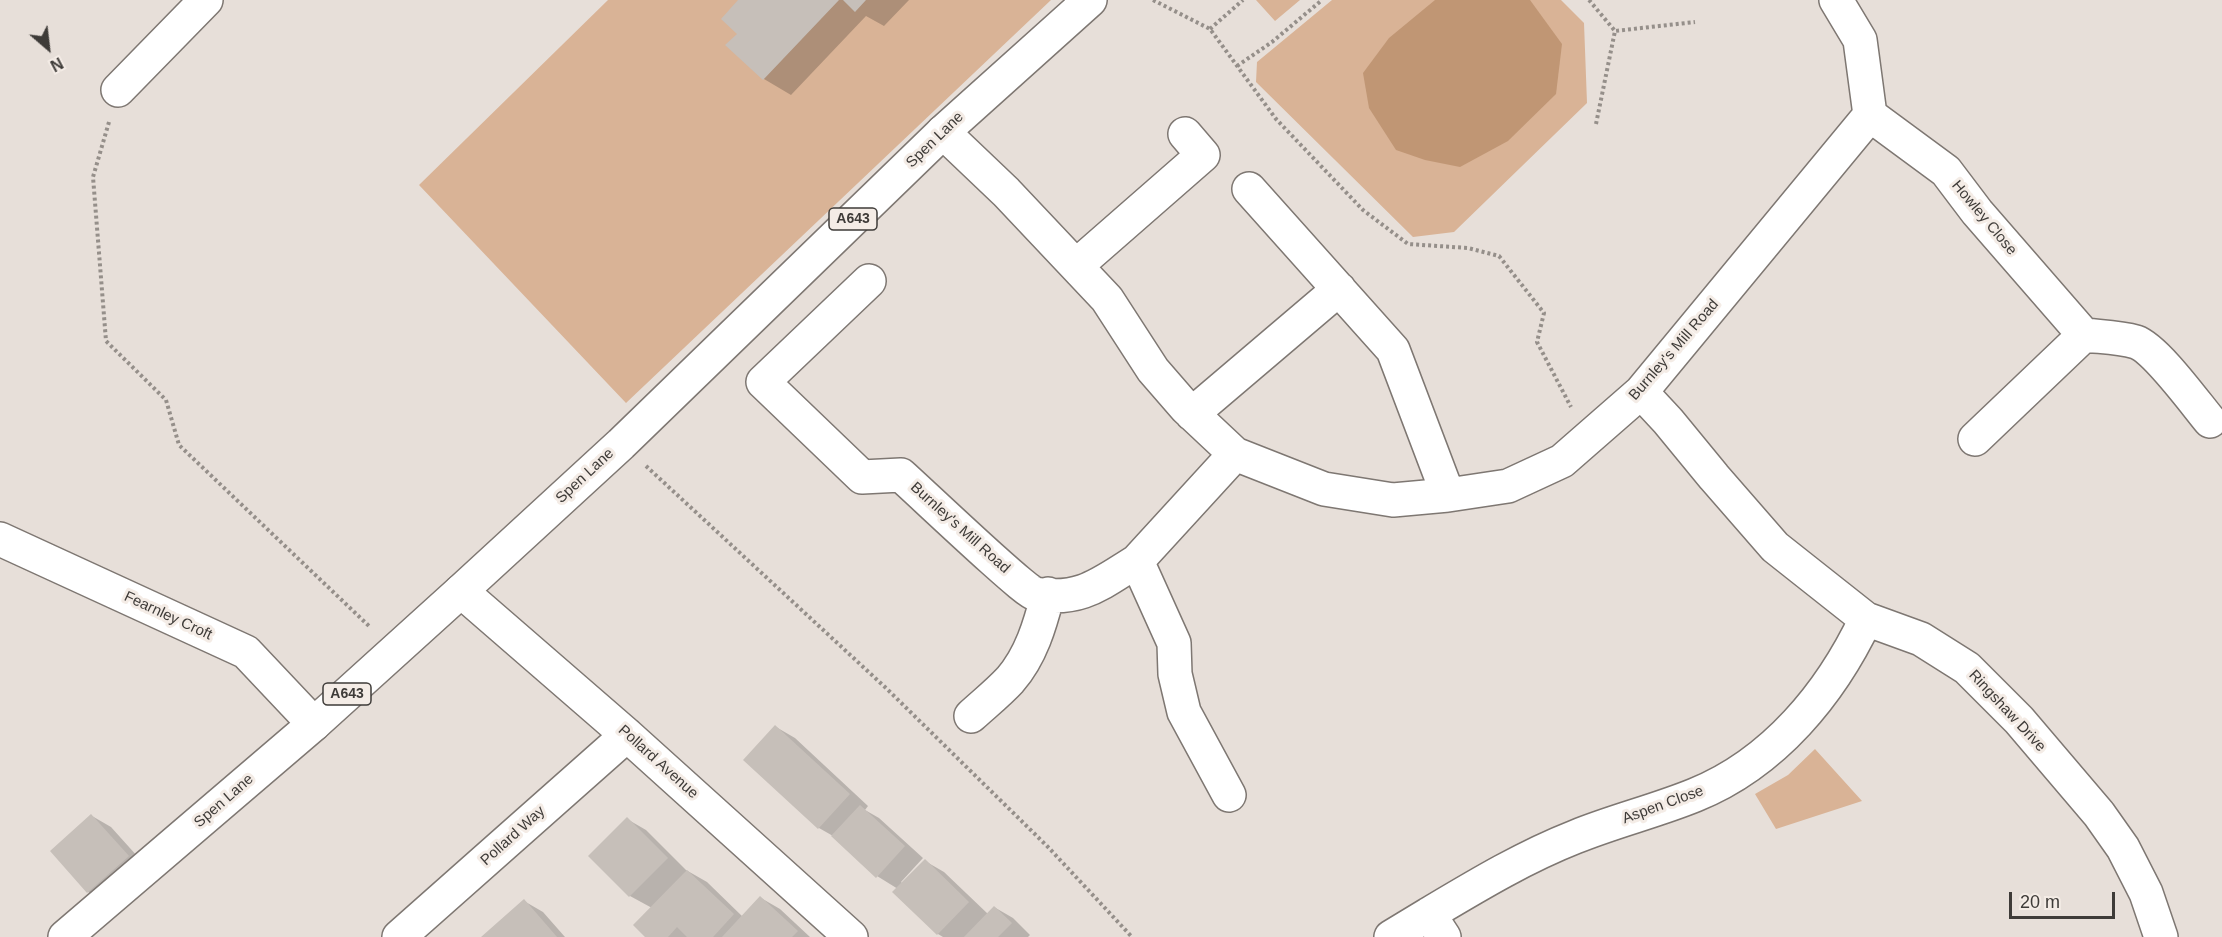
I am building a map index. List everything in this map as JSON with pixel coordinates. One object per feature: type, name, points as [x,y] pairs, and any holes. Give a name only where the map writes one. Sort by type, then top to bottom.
[{"type":"street","points":[[118,90],[206,0]]},
{"type":"street","name":"Spen Lane","points":[[66,937],[314,724],[461,591],[621,444],[943,132],[1090,0]]},
{"type":"street","points":[[1836,0],[1860,40],[1870,115]]},
{"type":"street","name":"Burnley's Mill Road","points":[[943,132],[1006,192],[1107,299],[1152,370],[1192,414],[1235,454],[1324,489],[1393,500],[1508,486],[1562,461],[1641,392],[1870,115]]},
{"type":"street","name":"Howley Close","points":[[1870,115],[1946,171],[1977,212],[2084,335]]},
{"type":"street","points":[[1076,266],[1203,156],[1185,134]]},
{"type":"street","points":[[1250,189],[1393,350],[1448,495]]},
{"type":"street","name":"Burnley's Mill Road","points":[[869,281],[763,382],[862,477],[901,475],[1032,593],[1062,596],[1090,590],[1137,561],[1235,454]]},
{"type":"street","points":[[1192,414],[1339,289]]},
{"type":"street","points":[[1975,439],[2084,335],[2138,343],[2167,370],[2210,421]]},
{"type":"street","name":"Ringshaw Drive","points":[[1641,392],[1775,547],[1866,619],[1921,639],[1967,668],[2019,720],[2099,814],[2123,848],[2146,893],[2161,937]]},
{"type":"street","name":"Fearnley Croft","points":[[0,539],[246,652],[314,724]]},
{"type":"street","points":[[1137,561],[1174,643],[1175,674],[1184,712],[1229,795]]},
{"type":"street","name":"Pollard Avenue","points":[[461,591],[627,735],[851,937]]},
{"type":"street","points":[[972,716],[1010,680],[1029,651],[1048,594]]},
{"type":"street","name":"Aspen Close","points":[[1391,937],[1436,925],[1499,873],[1574,837],[1697,795],[1755,762],[1794,727],[1820,696],[1852,648],[1866,619]]},
{"type":"street","name":"Pollard Way","points":[[399,937],[627,735]]},
{"type":"path","points":[[1153,0],[1210,29],[1276,119],[1363,210],[1408,244],[1468,248],[1499,256],[1544,313],[1537,342],[1588,439]]},
{"type":"path","points":[[1210,29],[1243,0]]},
{"type":"path","points":[[1237,66],[1272,42],[1322,0]]},
{"type":"path","points":[[1589,0],[1615,31]]},
{"type":"path","points":[[1615,31],[1695,22]]},
{"type":"path","points":[[1596,124],[1615,31]]},
{"type":"path","points":[[118,90],[93,177],[106,341],[166,400],[179,445],[395,651]]},
{"type":"path","points":[[621,444],[887,689],[1048,847],[1132,937]]},
{"type":"shaded area","points":[[608,0],[1051,0],[626,403],[419,185]]},
{"type":"shaded area","points":[[1256,0],[1300,0],[1275,21]]},
{"type":"shaded area","points":[[1332,0],[1561,0],[1584,23],[1587,103],[1454,232],[1413,237],[1256,82],[1257,62]]},
{"type":"shaded area","points":[[1435,0],[1530,0],[1562,44],[1556,94],[1508,141],[1460,167],[1425,160],[1396,150],[1369,108],[1363,73],[1389,38]]},
{"type":"shaded area","points":[[1815,749],[1862,801],[1776,829],[1755,794],[1788,775]]},
{"type":"building","points":[[738,0],[839,0],[763,80],[725,45],[737,34],[721,19]]},
{"type":"building","points":[[843,0],[866,0],[855,12]]},
{"type":"building","points":[[775,725],[850,794],[818,829],[743,760]]},
{"type":"building","points":[[860,805],[905,846],[876,878],[831,836]]},
{"type":"building","points":[[91,814],[129,856],[87,893],[50,851]]},
{"type":"building","points":[[627,817],[668,858],[629,897],[588,856]]},
{"type":"building","points":[[925,859],[969,902],[937,935],[892,892]]},
{"type":"building","points":[[687,870],[734,914],[713,937],[687,937],[677,927],[668,937],[645,937],[633,925]]},
{"type":"building","points":[[760,896],[798,931],[792,937],[722,937]]},
{"type":"building","points":[[524,899],[557,937],[481,937]]},
{"type":"building","points":[[994,906],[1012,923],[998,937],[964,937]]}]
